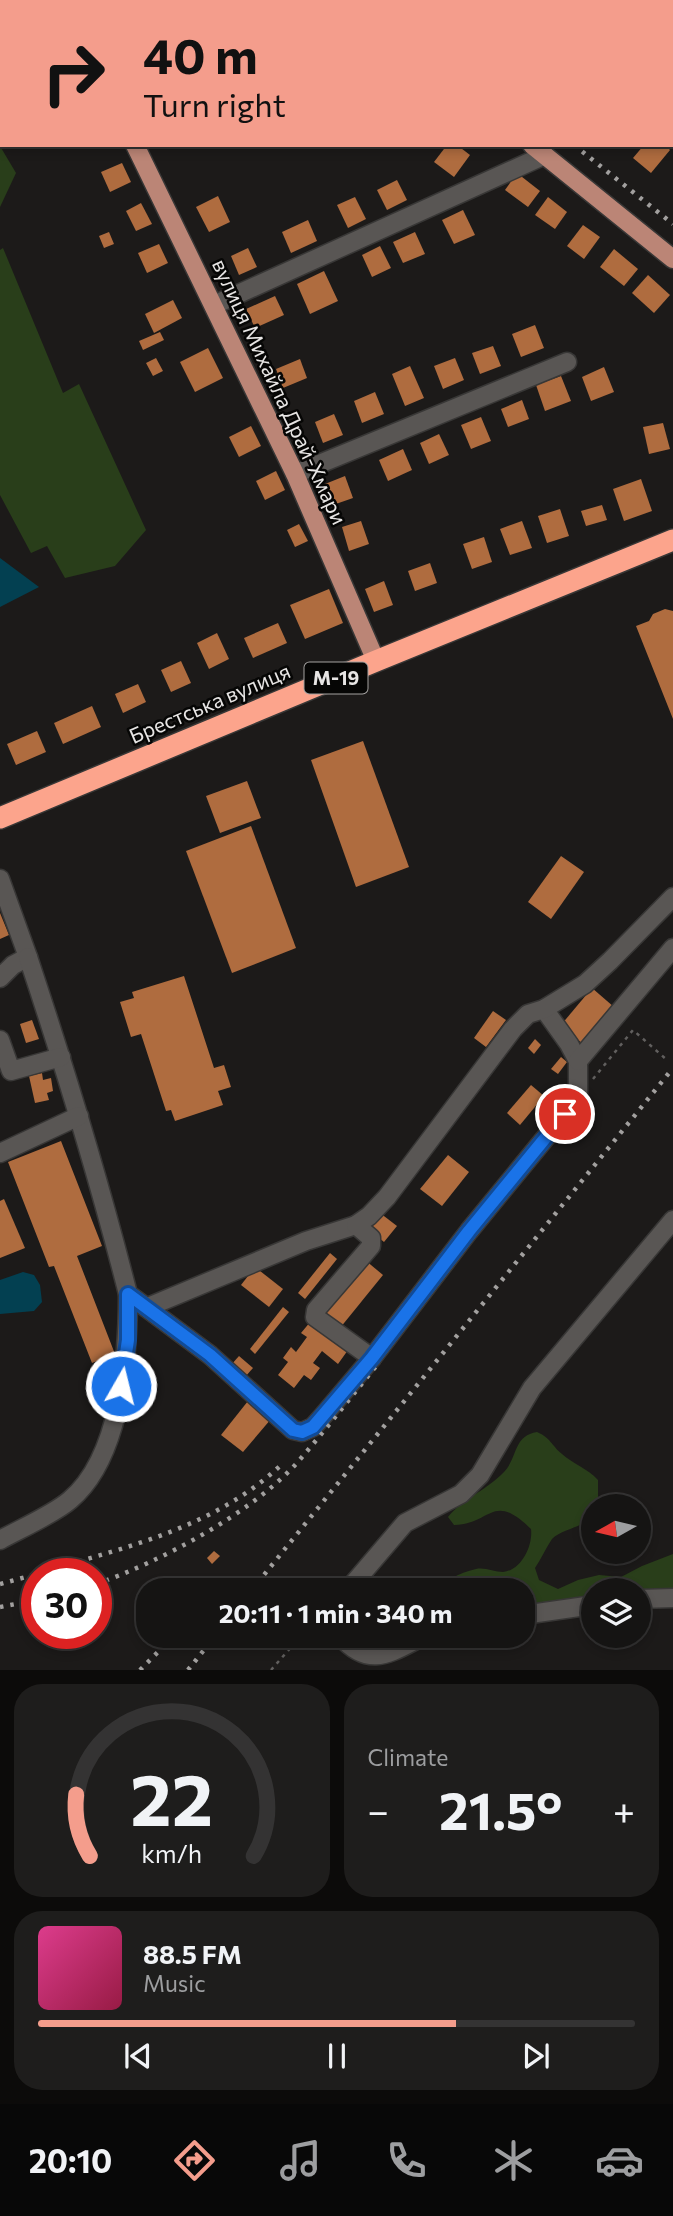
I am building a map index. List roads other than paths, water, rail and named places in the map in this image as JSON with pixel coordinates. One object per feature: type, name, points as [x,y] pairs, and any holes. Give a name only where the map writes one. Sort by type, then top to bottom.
[{"type":"highway","name":"Брестська вулиця","points":[[0,818],[673,540]]},
{"type":"main road","name":"вулиця Михайла Драй-Хмари","points":[[136,147],[295,474],[376,661]]},
{"type":"main road","points":[[539,150],[673,259]]},
{"type":"street","points":[[214,305],[539,150]]},
{"type":"street","points":[[295,474],[567,362]]},
{"type":"street","points":[[0,879],[61,1057],[117,1244],[126,1286],[128,1340],[118,1409],[97,1468],[70,1500],[0,1541]]},
{"type":"street","points":[[148,1307],[294,1245],[356,1225],[369,1216],[387,1197],[513,1029],[528,1014],[544,1009],[585,984],[673,897]]},
{"type":"street","points":[[578,1061],[673,948]]},
{"type":"street","points":[[0,978],[13,965],[28,957]]},
{"type":"street","points":[[126,1286],[148,1307],[210,1355],[293,1430],[302,1432],[313,1427],[372,1358],[469,1231],[578,1098],[578,1061],[544,1009]]},
{"type":"street","points":[[0,1040],[11,1071],[61,1057]]},
{"type":"street","points":[[0,1153],[79,1116]]},
{"type":"street","points":[[358,1578],[405,1523],[461,1494],[480,1475],[532,1388],[673,1220]]},
{"type":"street","points":[[356,1225],[371,1238],[371,1246],[316,1310],[316,1317],[372,1358]]},
{"type":"street","points":[[651,1599],[673,1598]]},
{"type":"street","points":[[535,1613],[581,1607]]},
{"type":"street","points":[[354,1648],[373,1657],[386,1655],[400,1648]]},
{"type":"water","points":[[0,558],[39,587],[0,607]]},
{"type":"water","points":[[23,1272],[34,1275],[40,1285],[42,1302],[34,1311],[0,1314],[0,1280]]},
{"type":"railway","points":[[577,147],[673,224]]},
{"type":"railway","points":[[261,1578],[673,1068]]},
{"type":"railway","points":[[112,1578],[175,1550],[203,1534],[277,1483],[296,1464],[377,1365]]},
{"type":"railway","points":[[88,1558],[167,1533],[197,1520],[255,1487],[281,1465]]},
{"type":"railway","points":[[0,1584],[21,1578]]},
{"type":"railway","points":[[0,1607],[21,1603]]},
{"type":"railway","points":[[140,1670],[162,1648]]},
{"type":"railway","points":[[188,1670],[205,1648]]}]
